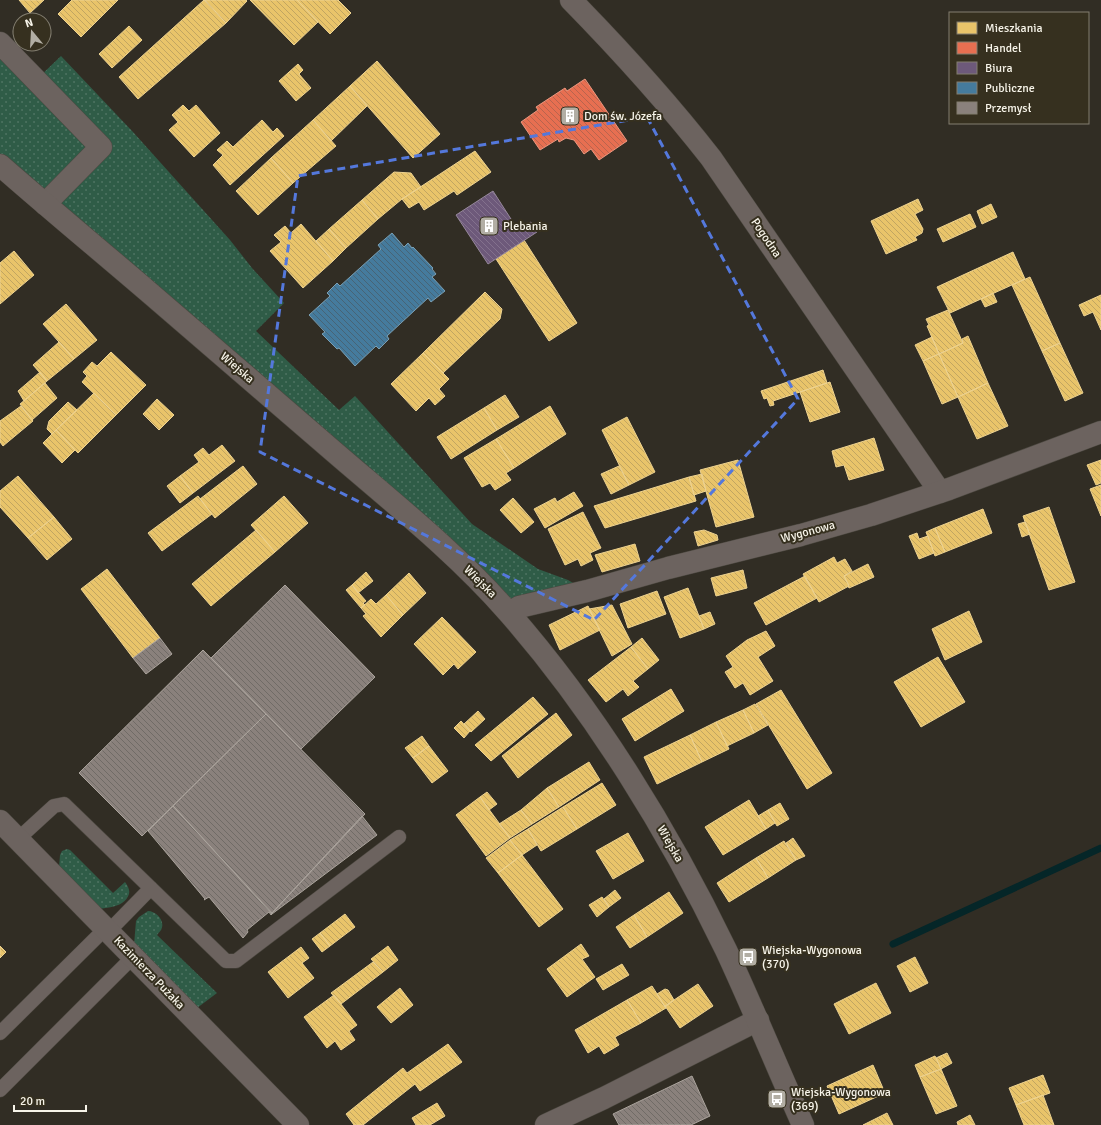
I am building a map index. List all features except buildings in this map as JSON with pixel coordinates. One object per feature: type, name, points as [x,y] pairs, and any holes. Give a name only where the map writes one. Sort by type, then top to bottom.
[{"type":"street","name":"Pogodna","points":[[571,0],[602,31],[688,128],[711,158],[940,492]]},
{"type":"street","points":[[0,43],[101,147],[45,204]]},
{"type":"street","name":"Wiejska","points":[[0,165],[436,540],[486,588],[509,613],[544,656],[610,745],[667,837],[724,946],[758,1020],[803,1125]]},
{"type":"street","name":"Wygonowa","points":[[509,613],[519,607],[587,591],[668,568],[801,535],[871,515],[940,492],[1101,432]]},
{"type":"street","name":"Kazimierza Pużaka","points":[[0,821],[298,1125]]},
{"type":"street","points":[[546,1125],[604,1098],[758,1020]]},
{"type":"lane","points":[[18,839],[54,806],[64,804],[226,961],[236,961],[398,837]]},
{"type":"lane","points":[[0,1033],[151,888]]},
{"type":"lane","points":[[0,1090],[133,957]]},
{"type":"highlighted area","points":[[647,117],[798,399],[594,620],[260,452],[298,176]]},
{"type":"green space","points":[[0,43],[36,80],[61,56],[133,132],[230,240],[252,268],[284,303],[256,331],[339,410],[355,396],[472,524],[538,569],[568,580],[587,591],[519,607],[0,165]]},
{"type":"green space","points":[[67,849],[70,850],[113,893],[125,882],[129,891],[126,899],[117,906],[86,910],[58,880],[60,855],[62,851]]},
{"type":"green space","points":[[148,911],[151,911],[157,915],[161,920],[161,931],[157,935],[217,993],[189,1014],[133,957],[136,921]]},
{"type":"waterway","points":[[893,944],[1101,848]]},
{"type":"place","name":"Dom św. Józefa","points":[[570,116]]},
{"type":"place","name":"Plebania","points":[[489,226]]},
{"type":"place","name":"Wiejska-Wygonowa (370)","points":[[748,957]]},
{"type":"place","name":"Wiejska-Wygonowa (369)","points":[[777,1099]]}]
